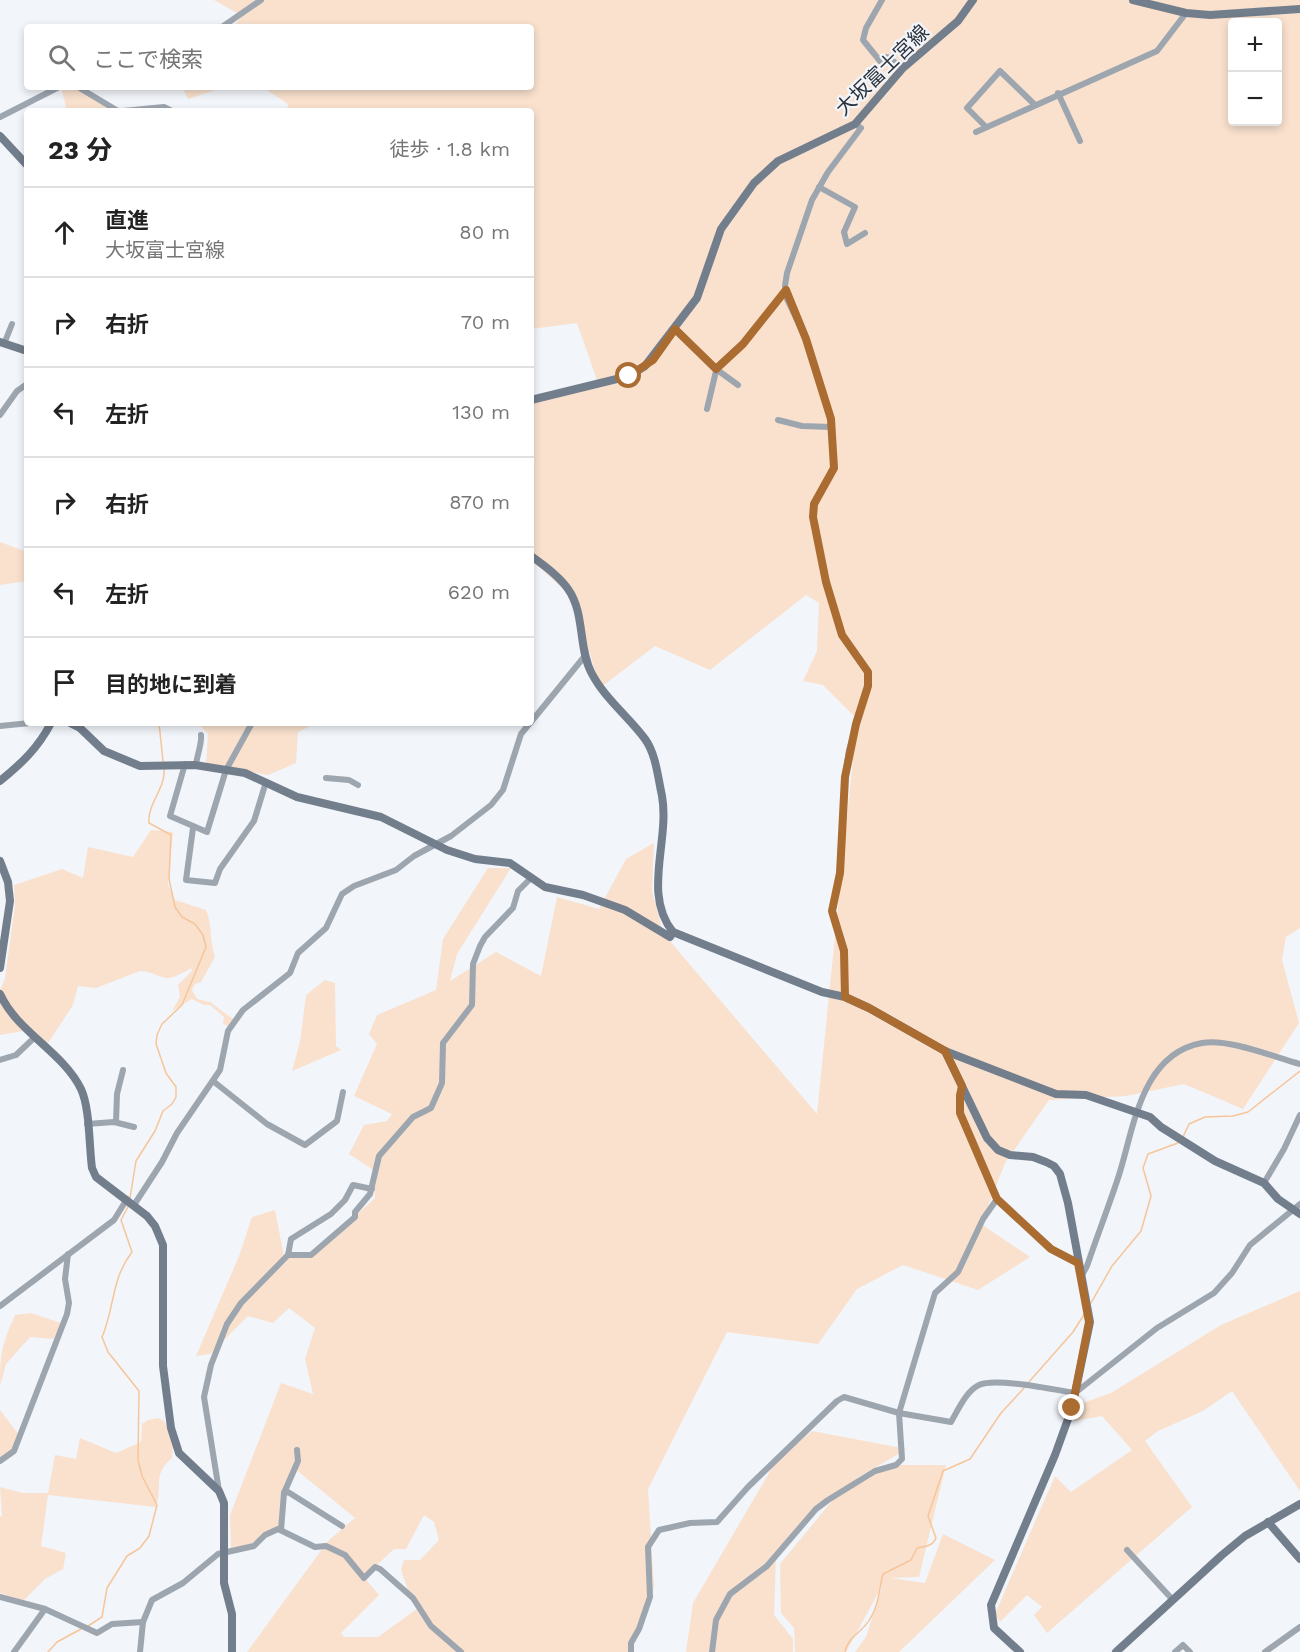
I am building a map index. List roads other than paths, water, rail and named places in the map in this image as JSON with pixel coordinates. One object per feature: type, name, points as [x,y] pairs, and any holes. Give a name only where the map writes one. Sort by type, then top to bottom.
[{"type":"street","points":[[226,24],[261,0]]},
{"type":"street","points":[[882,0],[866,28],[863,40],[880,61],[887,57],[903,68]]},
{"type":"street","name":"大坂富士宮線","points":[[534,399],[636,372],[653,360],[697,298],[721,230],[754,183],[778,161],[855,124],[903,68],[958,21],[973,0]]},
{"type":"street","points":[[1133,0],[1186,13],[1210,15],[1300,9]]},
{"type":"street","points":[[975,132],[1058,93],[1157,51],[1186,13]]},
{"type":"street","points":[[985,126],[967,108],[1000,71],[1034,104]]},
{"type":"street","points":[[0,117],[53,90]]},
{"type":"street","points":[[83,90],[115,108]]},
{"type":"street","points":[[1058,93],[1080,141]]},
{"type":"street","points":[[845,997],[844,951],[832,911],[840,873],[845,777],[854,733],[868,686],[868,672],[842,635],[836,621],[813,517],[814,504],[834,468],[831,427],[822,386],[786,290],[787,273],[797,239],[819,187],[861,128],[855,124]]},
{"type":"street","points":[[0,136],[24,162]]},
{"type":"street","points":[[819,187],[855,207],[844,232],[847,244],[865,233]]},
{"type":"street","points":[[707,409],[716,369],[743,344],[786,290]]},
{"type":"street","points":[[12,324],[2,343],[24,350]]},
{"type":"street","points":[[675,329],[716,369],[738,385]]},
{"type":"street","points":[[0,415],[17,391],[24,386]]},
{"type":"street","points":[[778,420],[802,426],[831,427]]},
{"type":"street","points":[[534,558],[556,576],[572,597],[584,657],[599,686],[645,740],[653,757],[665,822],[658,904],[663,920],[673,932],[822,992],[845,997],[945,1051],[1056,1094],[1086,1095],[1150,1117],[1215,1161],[1263,1183],[1278,1199],[1298,1209],[1250,1245],[1232,1273],[1214,1293],[1157,1328],[1075,1393],[988,1383],[979,1384],[970,1391],[951,1422],[899,1413],[844,1397],[748,1487],[717,1522],[690,1523],[659,1530],[648,1547],[650,1597],[639,1629],[630,1643],[631,1652]]},
{"type":"street","points":[[534,718],[584,657]]},
{"type":"street","points":[[0,726],[24,724]]},
{"type":"street","points":[[0,781],[27,759],[42,741],[50,726]]},
{"type":"street","points":[[76,726],[104,751],[140,766],[186,764],[226,770],[266,782],[297,797],[381,817],[436,846],[475,860],[510,863],[546,887],[583,895],[625,910],[670,937],[673,932]]},
{"type":"street","points":[[186,764],[170,816],[193,828],[207,832],[226,770],[250,726]]},
{"type":"street","points":[[0,1306],[114,1220],[131,1202],[162,1162],[177,1133],[220,1070],[228,1031],[243,1010],[290,973],[298,952],[326,928],[342,894],[354,886],[387,875],[414,855],[436,846],[491,805],[503,790],[521,734],[528,726]]},
{"type":"street","points":[[196,765],[201,735]]},
{"type":"street","points":[[326,778],[349,780],[358,785]]},
{"type":"street","points":[[193,828],[186,880],[215,883],[220,869],[254,821],[266,782]]},
{"type":"street","points":[[0,861],[8,882],[10,901],[0,968]]},
{"type":"street","points":[[288,1255],[304,1256],[315,1253],[356,1217],[355,1212],[372,1189],[379,1156],[413,1117],[431,1108],[442,1083],[443,1043],[472,1005],[473,964],[480,946],[485,937],[513,908],[518,891],[531,879]]},
{"type":"street","points":[[0,994],[7,1007],[63,1065],[81,1090],[92,1168],[96,1177],[131,1202],[155,1226],[163,1245],[164,1389],[175,1443],[185,1461],[219,1491]]},
{"type":"street","points":[[0,1060],[16,1055],[35,1037]]},
{"type":"street","points":[[1081,1276],[1088,1266],[1119,1173],[1136,1111],[1152,1080],[1171,1058],[1185,1049],[1203,1043],[1221,1044],[1300,1064]]},
{"type":"street","points":[[945,1051],[987,1138],[998,1150],[1010,1155],[1033,1157],[1046,1162],[1054,1166],[1060,1174],[1068,1203],[1089,1322],[1075,1393],[1055,1455],[991,1605],[990,1613],[994,1628],[1020,1652]]},
{"type":"street","points":[[116,1122],[117,1094],[123,1070]]},
{"type":"street","points":[[213,1081],[267,1124],[304,1145],[337,1121],[343,1092]]},
{"type":"street","points":[[962,1086],[960,1113],[997,1199],[1051,1249],[1078,1263]]},
{"type":"street","points":[[1263,1183],[1284,1149],[1300,1115]]},
{"type":"street","points":[[87,1124],[116,1122],[134,1127]]},
{"type":"street","points":[[232,1652],[232,1614],[224,1582],[226,1512],[219,1491],[204,1397],[211,1365],[227,1324],[241,1303],[288,1255],[291,1239],[331,1214],[345,1200],[353,1185],[372,1189]]},
{"type":"street","points":[[712,1652],[716,1620],[730,1594],[767,1566],[816,1509],[875,1471],[896,1465],[902,1459],[899,1413],[935,1293],[958,1272],[983,1219],[997,1199]]},
{"type":"street","points":[[0,1461],[14,1451],[68,1314],[69,1303],[65,1279],[68,1254]]},
{"type":"street","points":[[281,1530],[284,1493],[298,1461],[297,1450]]},
{"type":"street","points":[[284,1493],[288,1492],[342,1526]]},
{"type":"street","points":[[1120,1650],[1172,1599],[1230,1548],[1300,1504]]},
{"type":"street","points":[[1268,1522],[1300,1559]]},
{"type":"street","points":[[140,1652],[143,1622],[152,1600],[183,1583],[219,1554],[254,1546],[272,1530],[281,1530],[315,1547],[324,1545],[345,1555],[364,1578],[375,1567],[380,1569],[408,1593],[431,1626],[461,1652]]},
{"type":"street","points":[[1127,1550],[1172,1599]]},
{"type":"street","points":[[0,1597],[45,1610],[97,1633],[112,1624],[143,1622]]},
{"type":"street","points":[[14,1652],[45,1610]]},
{"type":"street","points":[[1265,1652],[1300,1627]]},
{"type":"street","points":[[1175,1652],[1183,1645],[1190,1652]]},
{"type":"waterway","points":[[159,726],[163,761]]},
{"type":"waterway","points":[[130,1198],[136,1161],[155,1131],[163,1111],[172,1104],[176,1097],[176,1087],[166,1073],[156,1044],[157,1035],[162,1024],[182,1005],[206,947],[203,935],[195,924],[182,917],[175,907],[169,879],[171,835],[149,823],[149,816],[162,783],[164,769]]},
{"type":"waterway","points":[[1183,1137],[1189,1124],[1205,1117],[1233,1116],[1248,1112],[1300,1071]]},
{"type":"waterway","points":[[1091,1303],[1112,1266],[1141,1231],[1151,1196],[1143,1168],[1148,1154],[1178,1143]]},
{"type":"waterway","points":[[88,1626],[102,1617],[107,1588],[127,1556],[140,1548],[149,1536],[157,1505],[142,1476],[138,1460],[139,1391],[108,1352],[102,1337],[120,1272],[132,1252],[121,1220],[129,1205]]},
{"type":"waterway","points":[[1028,1383],[1073,1332],[1085,1313]]},
{"type":"waterway","points":[[845,1652],[849,1642],[867,1624],[873,1614],[883,1574],[911,1560],[917,1548],[930,1545],[936,1538],[928,1516],[943,1471],[970,1459],[1001,1413],[1025,1387]]},
{"type":"waterway","points":[[48,1652],[57,1642],[81,1629]]}]
